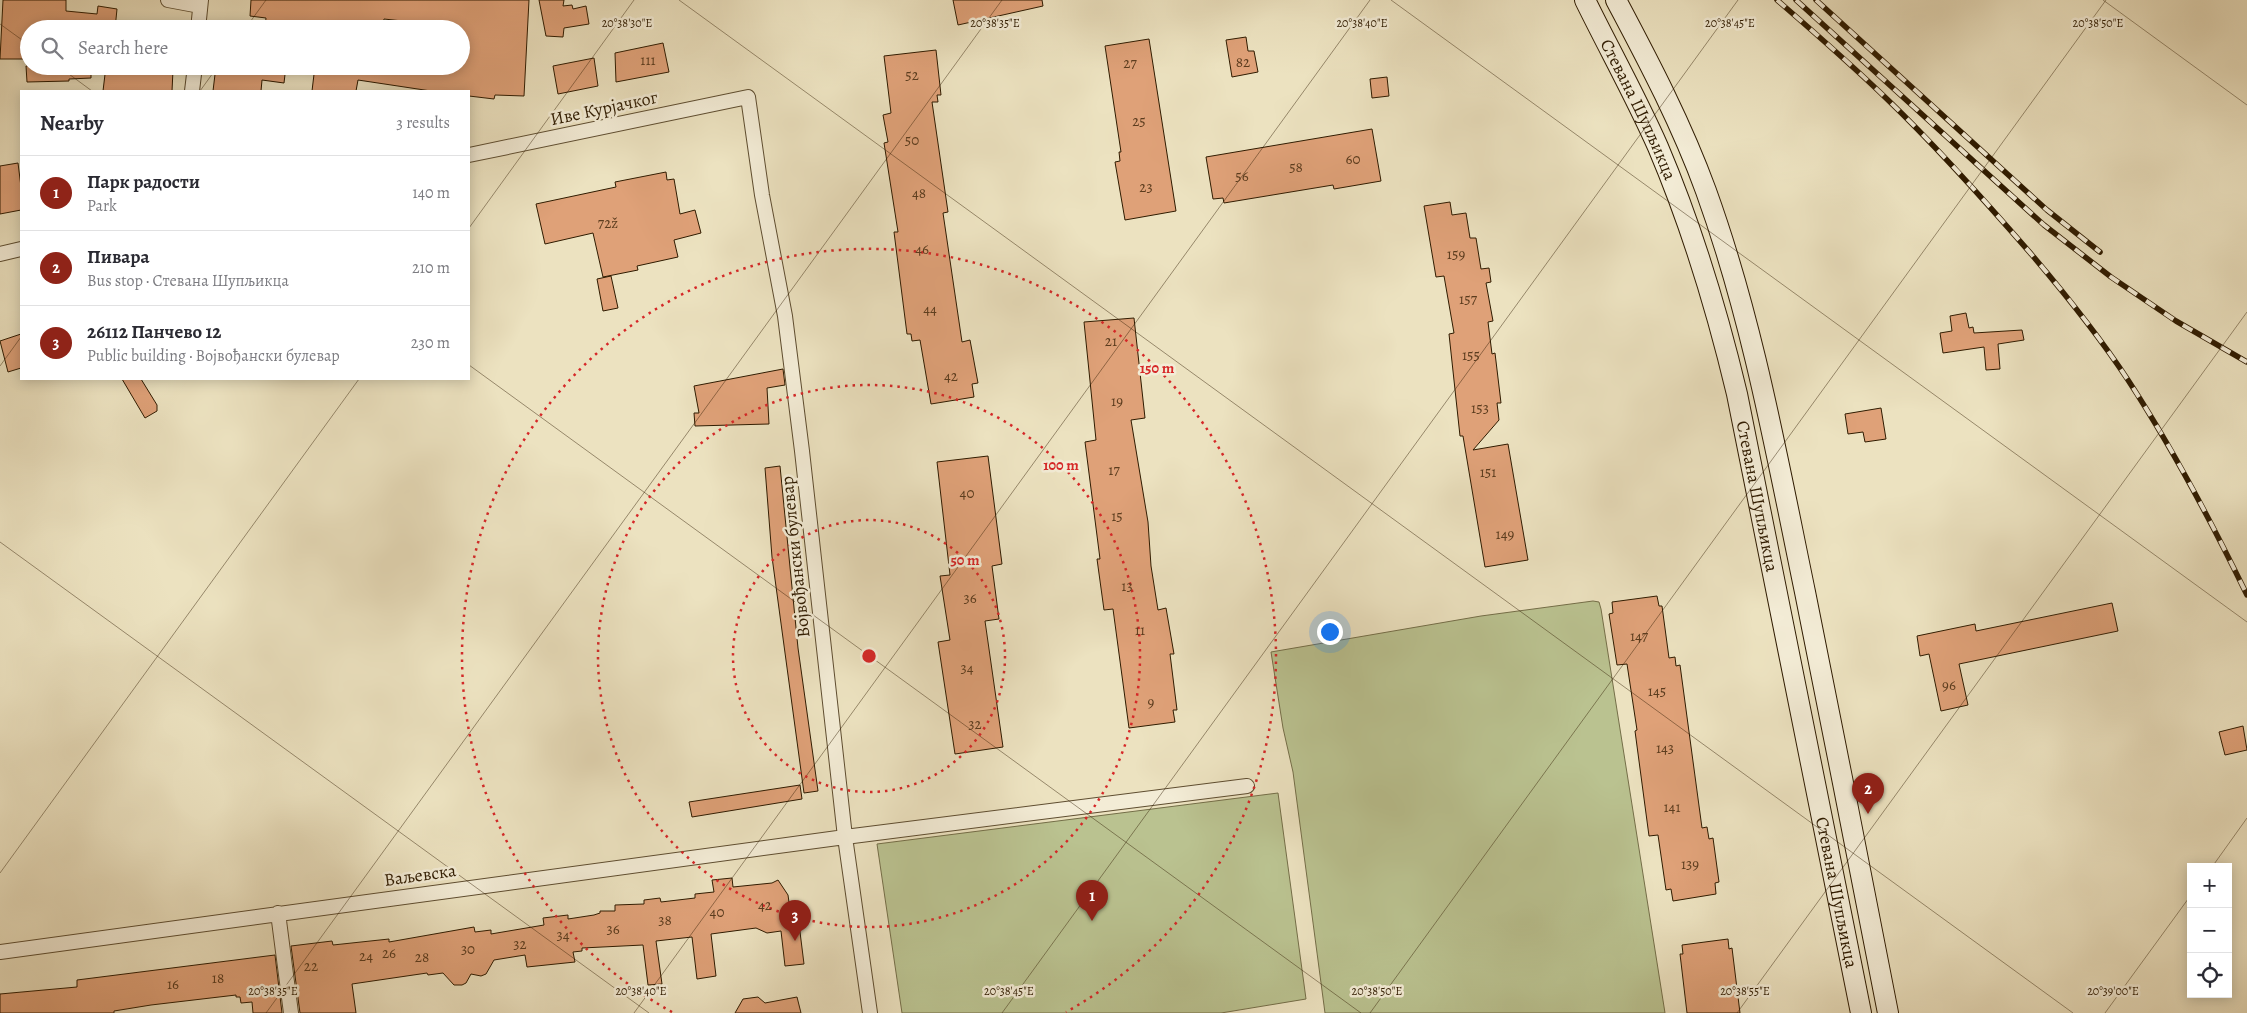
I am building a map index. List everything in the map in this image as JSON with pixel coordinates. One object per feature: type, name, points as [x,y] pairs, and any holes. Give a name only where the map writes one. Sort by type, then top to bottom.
[{"type":"main road","name":"Стевана Шупљикца","points":[[1585,0],[1658,147],[1682,210],[1722,330],[1737,394],[1861,1013]]},
{"type":"main road","name":"Стевана Шупљикца","points":[[1616,0],[1645,54],[1677,121],[1706,191],[1748,326],[1792,530],[1888,1013]]},
{"type":"street","points":[[168,0],[201,3],[199,20]]},
{"type":"street","points":[[192,90],[194,75]]},
{"type":"street","name":"Иве Курјачког","points":[[470,155],[748,97]]},
{"type":"street","name":"Војвођански булевар","points":[[748,97],[762,195],[785,316],[845,837],[870,1013]]},
{"type":"street","points":[[0,254],[20,249]]},
{"type":"street","name":"Ваљевска","points":[[0,952],[845,837],[1247,786]]},
{"type":"street","points":[[278,913],[291,1013]]},
{"type":"green space","points":[[1593,601],[1599,602],[1601,609],[1665,1013],[1325,1013],[1293,772],[1283,728],[1271,652],[1481,616]]},
{"type":"green space","points":[[1278,793],[1306,999],[1221,1013],[902,1013],[877,844]]},
{"type":"building","points":[[3,0],[66,0],[66,11],[97,14],[98,6],[117,9],[116,20],[20,20],[20,59],[0,59]]},
{"type":"building","points":[[251,0],[529,0],[524,96],[495,95],[494,99],[470,96],[470,90],[424,90],[358,80],[356,90],[312,90],[314,75],[470,75],[470,20],[266,20],[266,18],[250,16]]},
{"type":"building","points":[[539,0],[564,0],[563,6],[572,5],[573,9],[586,6],[589,24],[564,28],[563,37],[546,36]]},
{"type":"building","points":[[953,0],[1042,0],[1043,6],[958,25]]},
{"type":"building","points":[[1246,37],[1248,51],[1254,51],[1258,72],[1232,77],[1226,40]]},
{"type":"building","points":[[1149,39],[1176,211],[1125,220],[1115,162],[1120,161],[1119,152],[1121,152],[1105,46]]},
{"type":"building","points":[[663,43],[669,72],[616,82],[615,53]]},
{"type":"building","points":[[936,50],[941,95],[937,95],[938,102],[932,102],[948,212],[943,213],[962,342],[970,340],[978,383],[972,384],[974,397],[931,404],[920,340],[912,341],[911,334],[907,334],[894,232],[898,232],[884,143],[888,142],[883,115],[891,113],[884,56]]},
{"type":"building","points":[[594,58],[598,86],[558,94],[553,66]]},
{"type":"building","points":[[27,75],[91,75],[91,78],[69,79],[69,81],[27,82]]},
{"type":"building","points":[[105,75],[173,75],[172,90],[103,90]]},
{"type":"building","points":[[215,75],[285,75],[284,83],[262,80],[261,90],[213,90]]},
{"type":"building","points":[[1387,77],[1389,96],[1372,98],[1370,79]]},
{"type":"building","points":[[1372,129],[1381,181],[1334,189],[1333,185],[1224,203],[1223,198],[1213,199],[1206,157]]},
{"type":"building","points":[[18,163],[20,210],[0,214],[0,166]]},
{"type":"building","points":[[666,172],[667,180],[674,179],[680,214],[695,210],[701,233],[674,240],[678,257],[637,266],[638,270],[603,277],[593,233],[545,244],[536,204],[616,187],[615,182]]},
{"type":"building","points":[[1450,202],[1452,215],[1466,213],[1470,238],[1476,238],[1481,269],[1489,268],[1491,282],[1486,283],[1493,321],[1488,322],[1492,354],[1495,353],[1501,403],[1497,403],[1499,420],[1473,450],[1508,444],[1528,560],[1485,567],[1463,436],[1460,436],[1449,334],[1454,333],[1444,276],[1436,277],[1424,206]]},
{"type":"building","points":[[611,276],[618,308],[603,311],[597,279]]},
{"type":"building","points":[[1966,313],[1969,328],[1973,327],[1974,333],[2022,330],[2024,340],[1998,344],[2000,369],[1986,370],[1984,347],[1943,353],[1940,333],[1952,331],[1950,316]]},
{"type":"building","points":[[1134,318],[1145,418],[1131,420],[1148,522],[1151,566],[1158,610],[1166,608],[1174,654],[1170,654],[1177,710],[1173,710],[1175,722],[1129,728],[1113,609],[1104,610],[1097,559],[1100,559],[1085,442],[1096,440],[1084,322]]},
{"type":"building","points":[[20,334],[20,368],[8,372],[0,341]]},
{"type":"building","points":[[783,369],[785,385],[767,388],[769,424],[695,426],[694,413],[699,413],[694,386]]},
{"type":"building","points":[[123,380],[142,380],[157,405],[157,411],[145,418]]},
{"type":"building","points":[[1881,408],[1886,439],[1865,442],[1863,432],[1848,434],[1845,414]]},
{"type":"building","points":[[988,456],[1002,564],[992,566],[999,619],[985,621],[1003,747],[955,754],[938,642],[950,640],[940,576],[950,575],[937,462]]},
{"type":"building","points":[[780,466],[798,648],[818,791],[804,793],[772,557],[765,468]]},
{"type":"building","points":[[1657,596],[1659,606],[1662,606],[1669,658],[1675,657],[1676,666],[1680,665],[1702,828],[1707,827],[1709,839],[1713,838],[1719,882],[1715,883],[1716,894],[1673,901],[1671,889],[1666,890],[1658,835],[1649,836],[1635,731],[1637,730],[1627,664],[1617,665],[1609,614],[1613,613],[1612,602]]},
{"type":"building","points":[[2112,603],[2118,631],[1959,664],[1968,705],[1941,711],[1929,654],[1920,656],[1917,636],[1975,624],[1976,631]]},
{"type":"building","points":[[2243,726],[2247,750],[2225,755],[2219,732]]},
{"type":"building","points":[[800,785],[802,799],[692,817],[689,802]]},
{"type":"building","points":[[732,878],[733,887],[772,883],[778,880],[788,895],[791,917],[798,916],[804,964],[785,966],[781,931],[767,933],[756,928],[711,934],[716,976],[697,979],[692,937],[656,941],[662,984],[648,985],[643,945],[582,948],[582,951],[573,952],[575,962],[527,967],[525,955],[494,960],[486,974],[481,976],[471,974],[466,983],[462,985],[454,985],[443,973],[428,975],[427,973],[352,984],[356,1013],[300,1013],[291,946],[332,941],[333,945],[389,939],[389,942],[474,927],[475,932],[491,930],[491,934],[544,925],[543,918],[568,915],[568,919],[594,915],[600,913],[600,911],[615,911],[615,905],[644,904],[644,900],[660,898],[661,902],[695,898],[695,894],[714,892],[712,880]]},
{"type":"building","points":[[1728,939],[1729,949],[1732,948],[1740,1013],[1687,1013],[1680,954],[1683,954],[1682,945]]},
{"type":"building","points":[[275,955],[282,1013],[253,1013],[252,1002],[241,1003],[240,997],[236,997],[236,995],[151,1005],[114,1011],[114,1013],[0,1013],[0,994],[77,987],[77,980]]},
{"type":"building","points":[[758,997],[765,1003],[797,997],[801,1013],[735,1013],[743,999]]},
{"type":"railway","points":[[1777,0],[1861,74],[1926,137],[1997,215],[2070,301],[2117,364],[2161,432],[2247,595]]},
{"type":"railway","points":[[1796,0],[2044,225],[2111,277],[2176,321],[2247,362]]},
{"type":"railway","points":[[1816,0],[2047,210],[2100,252]]},
{"type":"place","name":"Пивара","points":[[1868,814]]},
{"type":"place","name":"Парк радости","points":[[1092,921]]},
{"type":"place","name":"26112 Панчево 12","points":[[795,941]]}]
